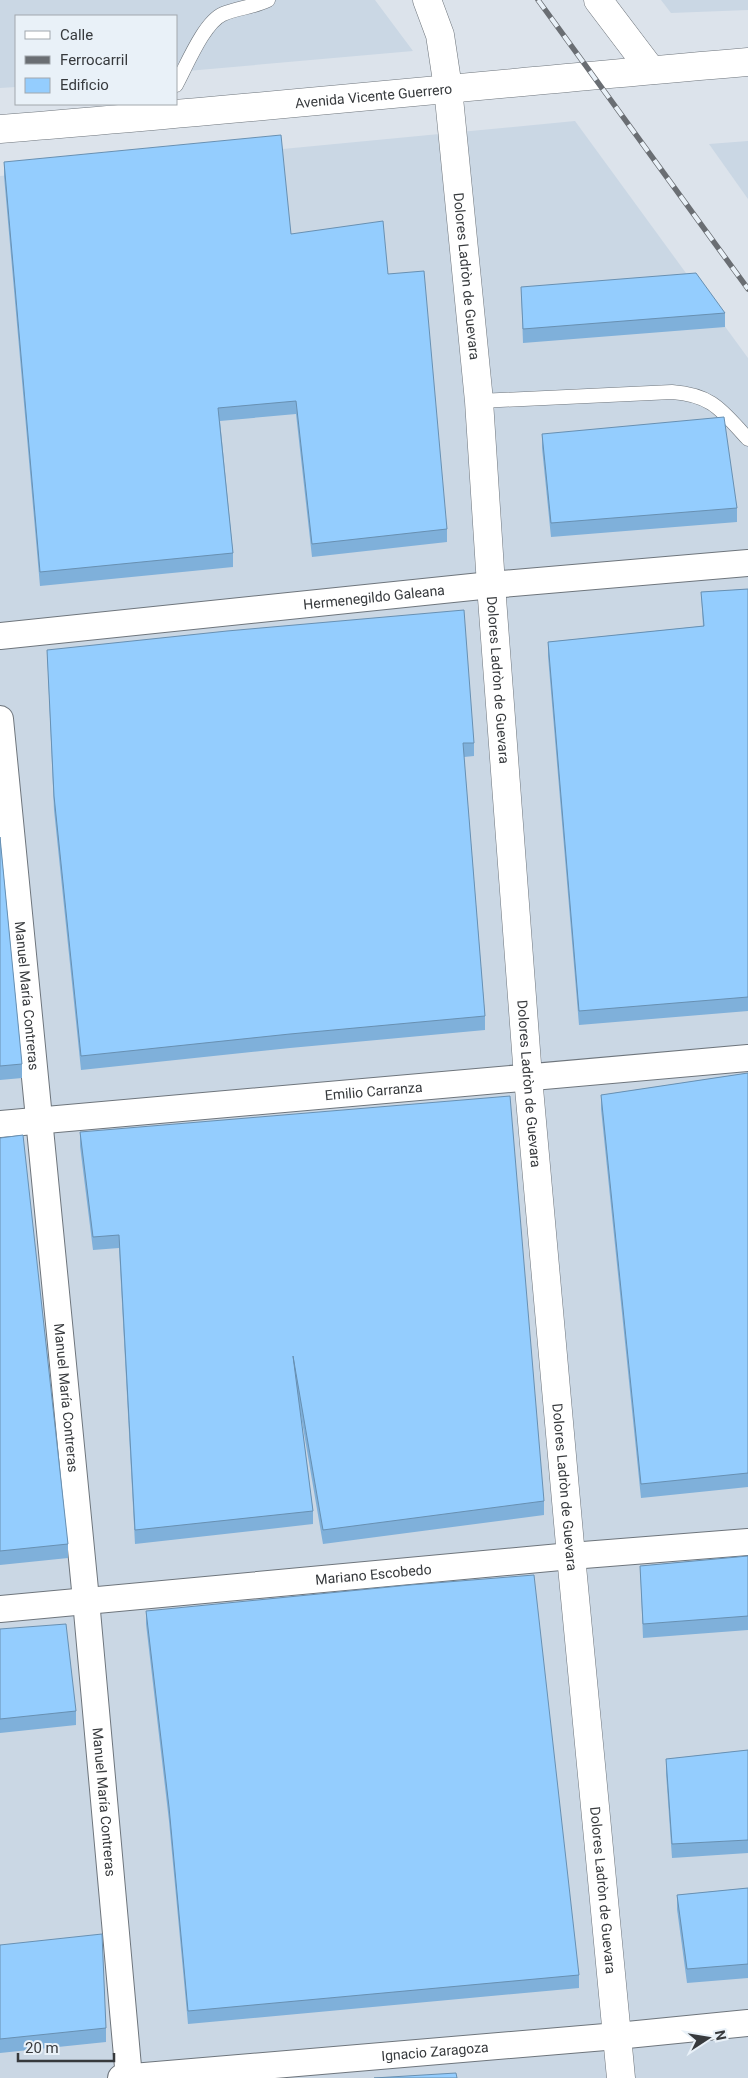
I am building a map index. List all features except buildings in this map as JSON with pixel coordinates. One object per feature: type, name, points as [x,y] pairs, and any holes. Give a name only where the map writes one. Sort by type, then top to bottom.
[{"type":"street","name":"Dolores Ladròn de Guevara","points":[[427,0],[440,35],[448,88],[479,401],[528,1077],[621,2078]]},
{"type":"street","points":[[598,0],[650,70]]},
{"type":"street","name":"Avenida Vicente Guerrero","points":[[0,129],[163,110],[748,62]]},
{"type":"street","name":"Hermenegildo Galeana","points":[[0,636],[491,585],[748,562]]},
{"type":"street","name":"Manuel María Contreras","points":[[0,719],[86,1600],[126,2078]]},
{"type":"street","name":"Emilio Carranza","points":[[0,1124],[748,1058]]},
{"type":"street","name":"Mariano Escobedo","points":[[0,1609],[571,1556],[748,1542]]},
{"type":"street","name":"Ignacio Zaragoza","points":[[126,2078],[748,2023]]},
{"type":"lane","points":[[178,82],[209,26],[216,17],[268,0]]},
{"type":"lane","points":[[479,401],[672,392],[688,393],[704,398],[720,408],[748,439]]},
{"type":"shaded area","points":[[0,0],[375,0],[413,51],[178,72],[178,15],[15,15],[15,87],[0,88]]},
{"type":"shaded area","points":[[661,0],[748,0],[748,10],[671,13]]},
{"type":"shaded area","points":[[575,121],[748,358],[748,2078],[0,2078],[0,176]]},
{"type":"shaded area","points":[[748,141],[748,199],[709,144]]},
{"type":"railway","points":[[538,0],[748,289]]}]
